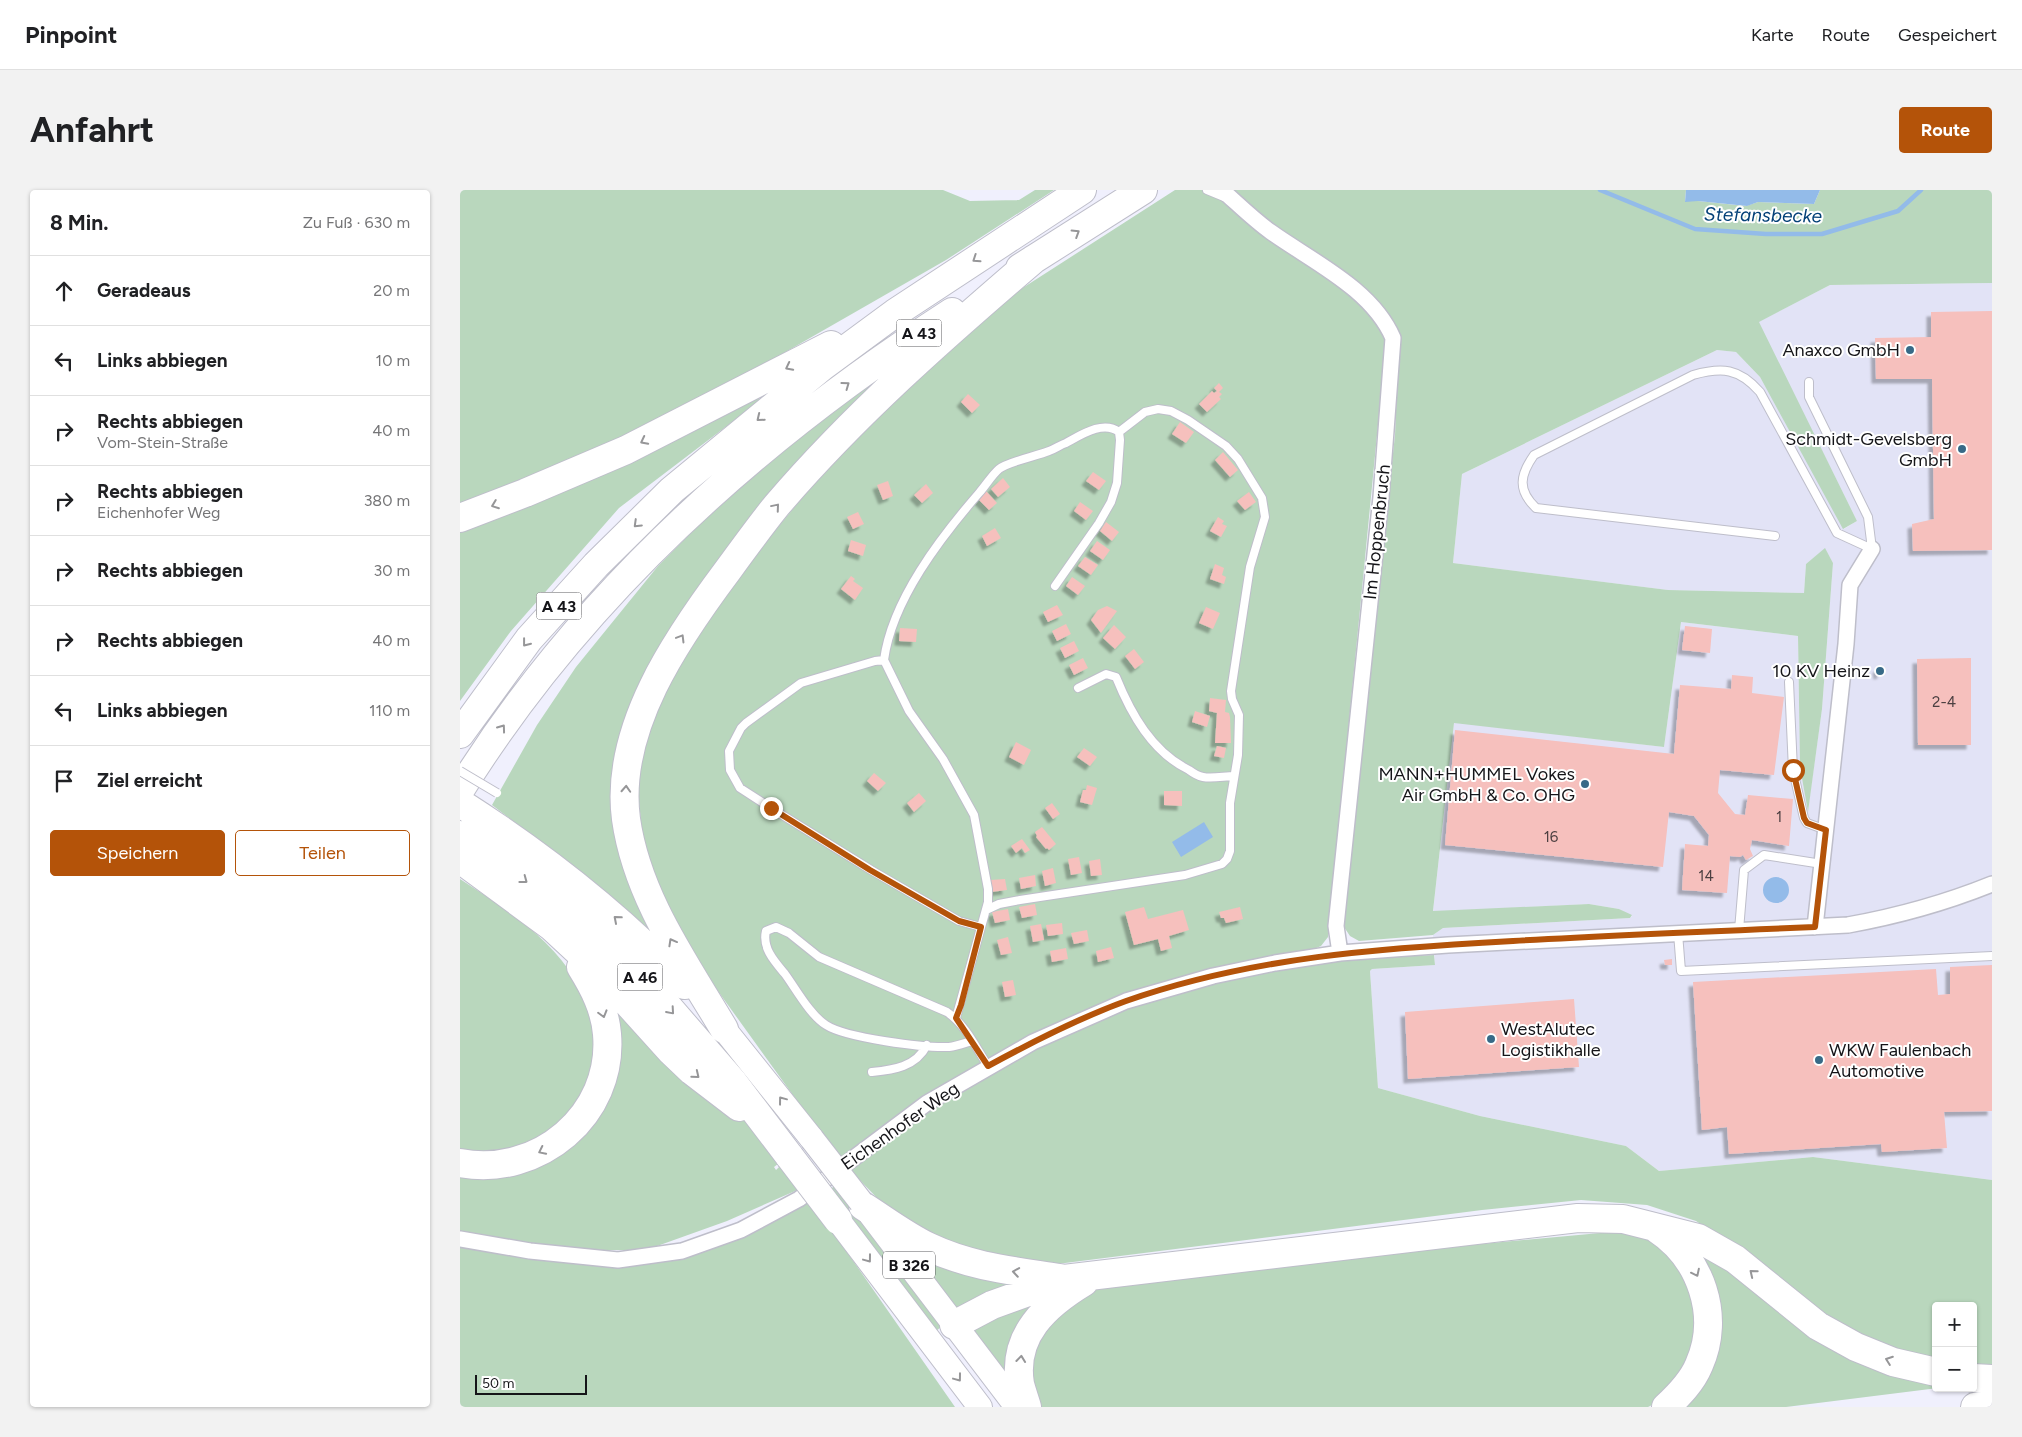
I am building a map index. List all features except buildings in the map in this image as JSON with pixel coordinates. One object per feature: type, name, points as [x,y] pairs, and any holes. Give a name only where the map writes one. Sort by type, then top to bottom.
[{"type":"highway","name":"A 43","points":[[460,734],[529,639],[633,527],[672,490],[823,366],[895,313],[1082,190]]},
{"type":"highway","name":"A 43","points":[[460,790],[526,695],[588,618],[657,546],[710,496],[807,414],[900,346],[1143,190]]},
{"type":"highway","points":[[724,1029],[658,918],[635,860],[626,818],[626,790],[628,761],[636,726],[658,675],[700,607],[776,506],[842,434],[952,328],[1034,259]]},
{"type":"highway","points":[[460,518],[526,493],[626,450],[895,313]]},
{"type":"highway","name":"A 46","points":[[460,802],[504,830],[564,874],[631,931],[665,964],[724,1029]]},
{"type":"highway","name":"A 46","points":[[460,835],[472,859],[546,895],[650,986],[717,1063],[769,1128],[838,1220]]},
{"type":"highway","points":[[472,859],[590,962],[658,1038],[692,1071],[769,1128]]},
{"type":"highway","points":[[460,1163],[495,1164],[538,1154],[570,1132],[587,1111],[597,1093],[607,1058],[605,1019],[590,982],[576,959],[552,927]]},
{"type":"highway","points":[[862,1204],[918,1241],[958,1259],[990,1268],[1064,1279]]},
{"type":"highway","points":[[954,1325],[992,1305],[1064,1279],[1578,1218],[1623,1219],[1698,1238],[1735,1259],[1818,1326],[1856,1347],[1893,1362],[1932,1371]]},
{"type":"highway","points":[[1652,1225],[1674,1242],[1692,1265],[1703,1290],[1708,1316],[1709,1330],[1699,1365],[1682,1392],[1666,1407]]},
{"type":"highway","points":[[1027,1407],[1020,1384],[1020,1356],[1028,1332],[1041,1314],[1063,1295],[1094,1276]]},
{"type":"highway","points":[[1977,1378],[1992,1379]]},
{"type":"highway","points":[[1975,1407],[1992,1405]]},
{"type":"main road","name":"A 46","points":[[724,1029],[862,1204]]},
{"type":"main road","name":"B 326","points":[[862,1204],[1017,1407]]},
{"type":"main road","name":"B 326","points":[[838,1220],[980,1407]]},
{"type":"main road","points":[[936,1349],[941,1338],[954,1325]]},
{"type":"street","name":"Im Hoppenbruch","points":[[1222,190],[1269,230],[1353,288],[1369,302],[1387,324],[1393,338],[1381,497],[1336,926],[1340,953]]},
{"type":"street","points":[[1815,927],[1846,644],[1850,585],[1872,549]]},
{"type":"street","name":"Eichenhofer Weg","points":[[460,1239],[530,1251],[618,1260],[682,1251],[741,1230],[799,1199],[927,1103],[988,1066],[1033,1042],[1126,1001],[1222,974],[1275,962],[1340,953],[1448,944],[1848,925],[1891,917],[1956,898],[1992,884]]},
{"type":"lane","points":[[1207,190],[1238,204]]},
{"type":"lane","points":[[1775,536],[1536,508],[1526,499],[1522,484],[1524,469],[1534,455],[1693,375],[1713,370],[1726,370],[1738,374],[1751,382],[1760,392],[1837,533],[1872,549]]},
{"type":"lane","points":[[1809,382],[1809,397],[1868,517],[1872,549]]},
{"type":"lane","points":[[986,910],[999,904],[1020,900],[1185,876],[1222,864],[1227,859],[1230,851],[1230,803],[1238,755],[1239,716],[1232,699],[1232,691],[1250,567],[1265,517],[1262,498],[1238,460],[1226,446],[1195,424],[1171,411],[1158,409],[1145,412],[1119,432]]},
{"type":"lane","points":[[956,1018],[986,910],[988,889],[974,815],[943,759],[909,710],[884,660],[897,612],[922,567],[961,513],[999,468],[1049,451],[1088,432],[1101,428],[1114,428],[1119,432],[1120,440],[1117,483],[1111,502],[1099,523],[1055,586]]},
{"type":"lane","points":[[884,660],[801,683],[741,728],[729,750],[730,770],[740,788],[830,845],[959,921],[981,927]]},
{"type":"lane","points":[[1078,688],[1106,674],[1116,677],[1125,698],[1144,731],[1178,765],[1203,777],[1234,776]]},
{"type":"lane","points":[[1789,682],[1793,770],[1804,818],[1807,823],[1826,830]]},
{"type":"lane","points":[[460,771],[497,793]]},
{"type":"lane","points":[[1739,930],[1744,870],[1764,855],[1822,864]]},
{"type":"lane","points":[[972,1041],[950,1047],[926,1045],[857,1036],[840,1032],[825,1024],[771,957],[764,940],[766,931],[776,927],[789,932],[819,957],[937,1006],[956,1018],[972,1041],[988,1066]]},
{"type":"lane","points":[[1678,932],[1681,971],[1992,956]]},
{"type":"lane","points":[[872,1072],[898,1069],[907,1065],[923,1052],[926,1045]]},
{"type":"shaded area","points":[[1992,283],[1992,1180],[1813,1157],[1659,1171],[1626,1146],[1480,1116],[1378,1088],[1370,971],[1372,969],[1435,965],[1433,935],[1443,928],[1630,918],[1632,916],[1619,909],[1589,904],[1433,912],[1454,722],[1664,747],[1681,622],[1798,636],[1800,767],[1808,810],[1822,709],[1833,563],[1825,549],[1806,564],[1804,593],[1668,590],[1453,563],[1462,474],[1717,350],[1736,352],[1760,377],[1844,529],[1857,521],[1758,322],[1830,285]]},
{"type":"green space","points":[[460,190],[943,190],[970,201],[1019,200],[1035,190],[1054,190],[946,260],[679,413],[460,512]]},
{"type":"green space","points":[[1175,190],[1686,190],[1685,201],[1746,206],[1758,202],[1814,204],[1820,190],[1992,190],[1992,283],[1830,285],[1759,322],[1857,521],[1843,529],[1760,377],[1736,352],[1717,350],[1462,474],[1453,563],[1668,590],[1804,593],[1806,564],[1825,548],[1833,563],[1822,709],[1808,812],[1800,767],[1798,636],[1681,622],[1664,747],[1454,723],[1433,911],[1589,904],[1619,909],[1632,915],[1630,918],[1443,928],[1433,935],[1359,941],[1350,936],[1342,924],[1395,435],[1399,339],[1393,321],[1386,343],[1328,937],[1321,946],[1314,949],[1125,996],[1083,1011],[1016,1043],[923,1098],[841,1159],[702,969],[682,938],[655,882],[642,832],[637,781],[646,743],[666,684],[712,608],[859,428],[1004,300]]},
{"type":"green space","points":[[932,337],[655,656],[622,814],[674,957],[571,865],[492,805],[537,725],[576,667],[658,566],[697,527],[819,416]]},
{"type":"green space","points":[[751,394],[761,400],[619,508],[511,631],[460,701],[460,526]]},
{"type":"green space","points":[[460,879],[524,924],[553,950],[576,981],[583,994],[590,1008],[596,1031],[594,1059],[588,1079],[568,1116],[543,1136],[520,1147],[500,1152],[460,1150]]},
{"type":"green space","points":[[1434,955],[1435,965],[1372,969],[1370,971],[1378,1088],[1480,1116],[1626,1146],[1659,1171],[1813,1157],[1992,1180],[1992,1366],[1977,1365],[1977,1302],[1932,1302],[1932,1358],[1907,1355],[1855,1334],[1806,1301],[1766,1268],[1696,1221],[1647,1205],[1581,1200],[1482,1210],[1065,1263],[1030,1264],[944,1246],[881,1202],[850,1170],[944,1101],[1036,1048],[1129,1008],[1214,982],[1281,968],[1364,958]]},
{"type":"green space","points":[[606,993],[751,1125],[783,1160],[774,1167],[776,1170],[782,1164],[802,1188],[727,1221],[646,1250],[577,1250],[460,1233],[460,1168],[474,1170],[593,1114]]},
{"type":"green space","points":[[837,1186],[941,1327],[936,1331],[870,1247],[831,1189]]},
{"type":"green space","points":[[810,1199],[955,1407],[460,1407],[460,1244],[574,1264],[618,1266]]},
{"type":"green space","points":[[1611,1232],[1645,1238],[1665,1251],[1682,1267],[1699,1306],[1692,1359],[1656,1403],[1648,1407],[1041,1407],[1031,1387],[1030,1365],[1036,1337],[1071,1297],[1106,1287],[1395,1252]]},
{"type":"green space","points":[[1682,1240],[1932,1379],[1932,1389],[1786,1407],[1678,1407],[1710,1362]]},
{"type":"green space","points":[[909,1245],[1027,1280],[959,1315]]},
{"type":"green space","points":[[1043,1294],[1015,1384],[966,1325]]},
{"type":"water","points":[[1686,190],[1820,190],[1814,204],[1758,202],[1747,206],[1698,201],[1685,202]]},
{"type":"water","points":[[1204,822],[1213,837],[1181,857],[1172,842]]},
{"type":"water","points":[[1776,877],[1785,881],[1789,890],[1785,899],[1776,903],[1767,899],[1763,890],[1767,881]]},
{"type":"waterway","name":"Stefansbecke","points":[[1600,190],[1695,229],[1766,234],[1822,234],[1898,211],[1921,190]]},
{"type":"place","name":"Anaxco GmbH","points":[[1910,350]]},
{"type":"place","name":"Schmidt-Gevelsberg GmbH","points":[[1962,449]]},
{"type":"place","name":"10 KV Heinz","points":[[1880,671]]},
{"type":"place","name":"MANN+HUMMEL Vokes Air GmbH & Co. OHG","points":[[1585,784]]},
{"type":"place","name":"WestAlutec Logistikhalle","points":[[1491,1039]]},
{"type":"place","name":"WKW Faulenbach Automotive","points":[[1819,1060]]},
{"type":"route","points":[[771,808],[870,870],[959,921],[981,927],[956,1018],[988,1066],[1033,1042],[1126,1001],[1213,976],[1275,962],[1340,953],[1448,944],[1815,927],[1826,830],[1807,823],[1804,818],[1793,770]]}]
